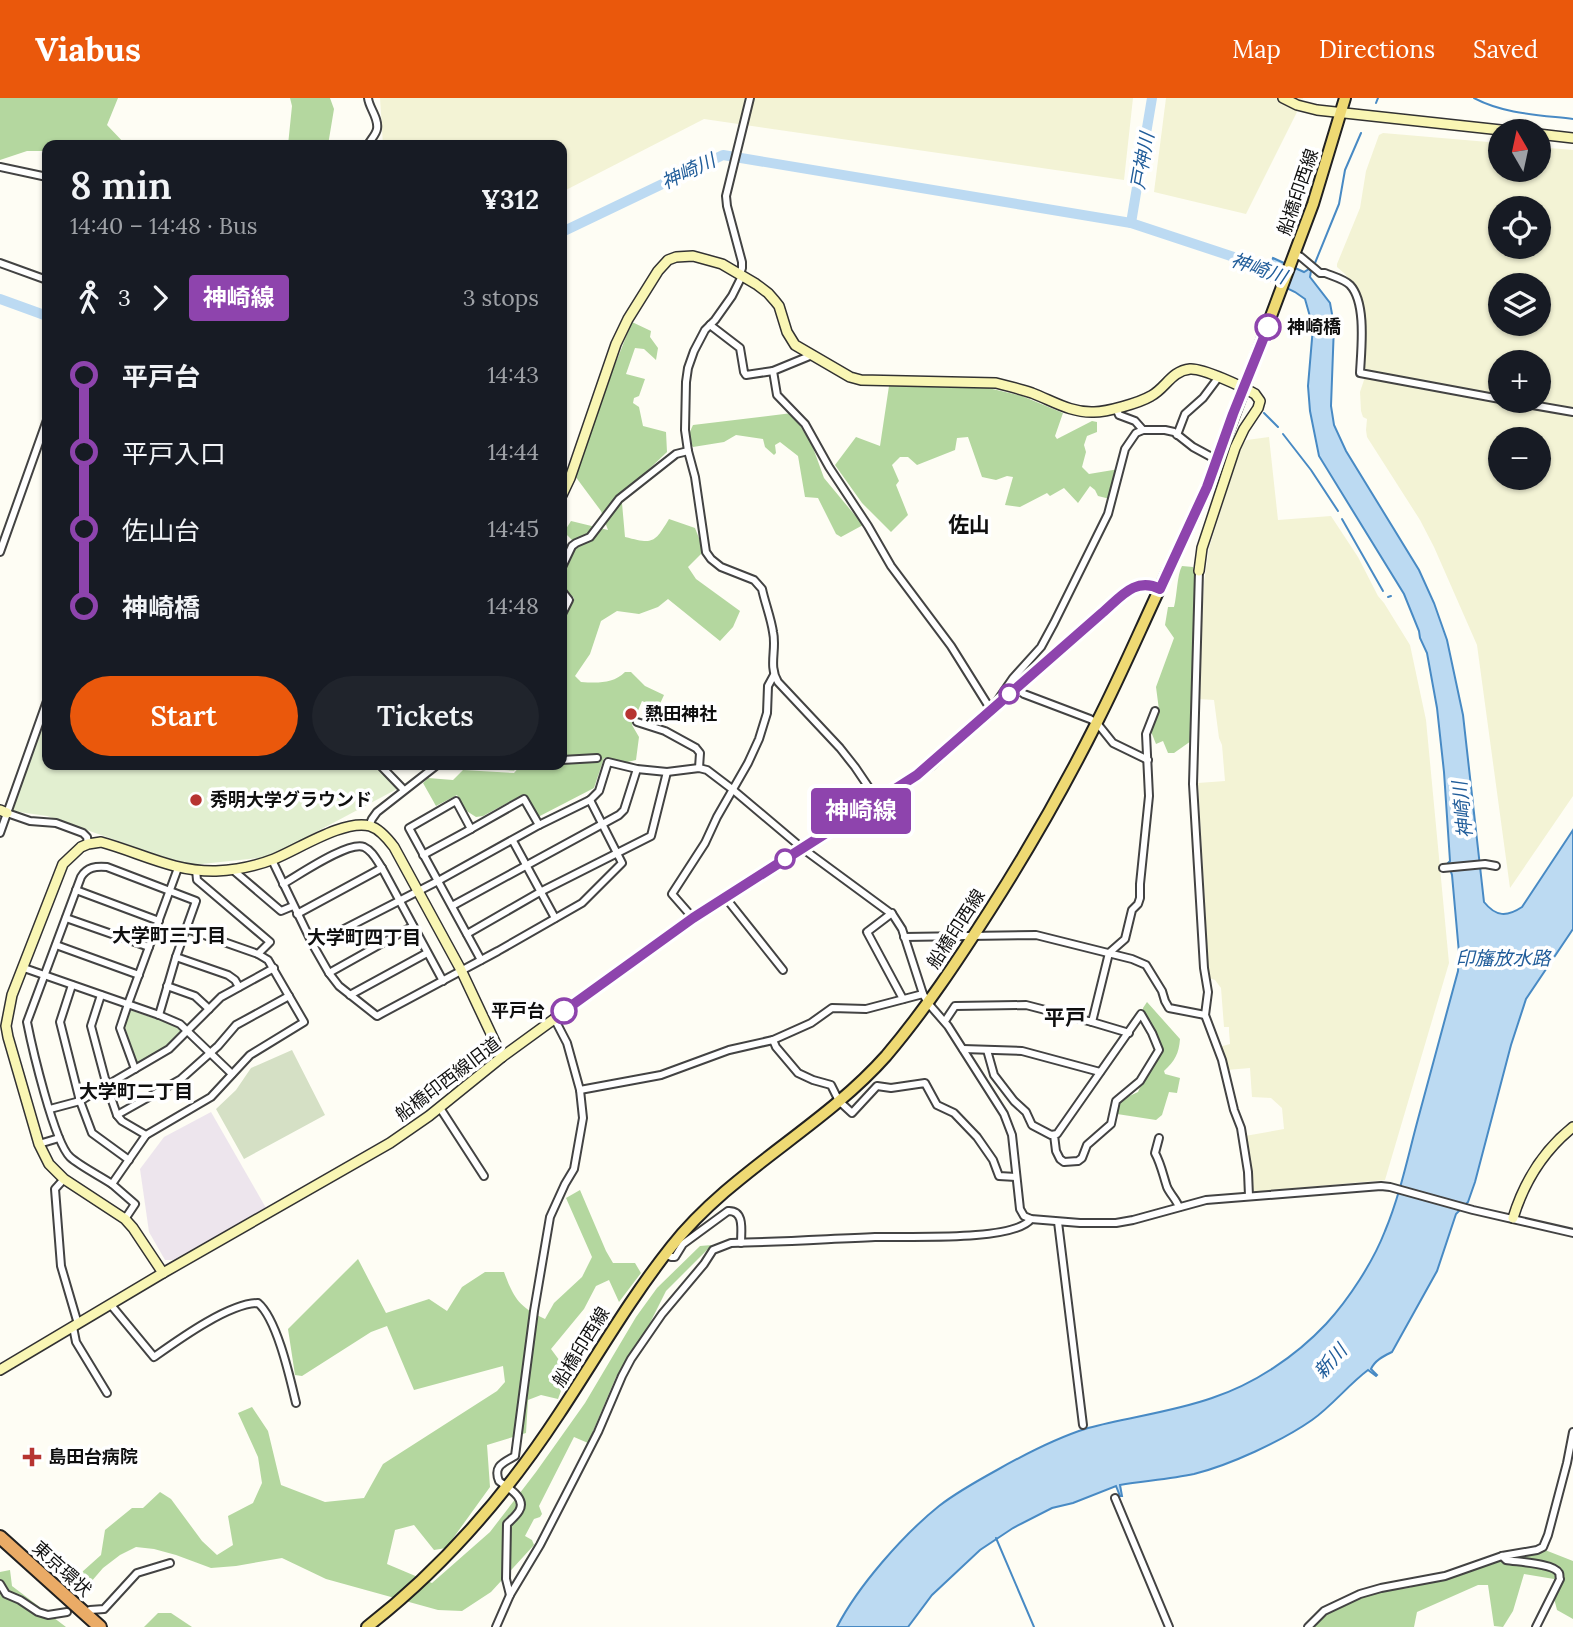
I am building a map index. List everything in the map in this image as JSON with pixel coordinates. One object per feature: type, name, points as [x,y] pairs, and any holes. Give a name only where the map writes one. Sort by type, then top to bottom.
[{"type":"highway","name":"東京環状","points":[[0,1537],[100,1627]]},
{"type":"highway","name":"東京環状","points":[[0,1547],[89,1627]]},
{"type":"main road","name":"船橋印西線","points":[[367,1627],[412,1591],[453,1551],[506,1487],[558,1416],[626,1308],[683,1233],[724,1192],[839,1101],[884,1058],[973,936],[1039,830],[1097,723],[1190,527],[1295,255],[1345,98]]},
{"type":"street","points":[[368,98],[377,129],[371,140]]},
{"type":"street","points":[[693,918],[672,894],[705,843],[759,740],[767,713],[768,686],[774,675],[774,632],[762,589],[754,580],[722,567],[706,552],[695,477],[688,451],[685,399],[688,368],[699,340],[732,296],[741,275],[742,262],[726,196],[750,98]]},
{"type":"street","points":[[1283,98],[1309,109],[1488,129]]},
{"type":"street","points":[[1551,135],[1573,138]]},
{"type":"street","points":[[0,167],[42,176]]},
{"type":"street","points":[[567,484],[616,344],[628,319],[658,271],[668,260],[684,255],[722,264],[768,293],[779,306],[790,340],[795,345],[850,377],[861,380],[996,383],[1081,412],[1116,408],[1153,396],[1175,374],[1194,369],[1255,394],[1260,401],[1258,408],[1235,448],[1202,548],[1199,571],[1193,784],[1208,992],[1205,1015],[1222,1060],[1241,1128],[1249,1196]]},
{"type":"street","points":[[1295,255],[1321,273],[1350,285],[1361,312],[1360,373],[1488,397]]},
{"type":"street","points":[[0,263],[42,278]]},
{"type":"street","points":[[710,325],[740,348],[746,374],[773,371],[812,355]]},
{"type":"street","points":[[773,371],[778,395],[805,424],[891,566],[940,631],[991,710],[1013,678],[1041,647],[1108,514],[1129,442],[1136,433],[1143,430],[1165,430],[1217,460]]},
{"type":"street","points":[[1177,435],[1185,414],[1203,398],[1218,378]]},
{"type":"street","points":[[1116,408],[1119,415],[1135,421],[1143,430]]},
{"type":"street","points":[[1551,408],[1573,412]]},
{"type":"street","points":[[0,552],[42,434]]},
{"type":"street","points":[[567,556],[572,546],[590,537],[619,499],[676,454],[688,451]]},
{"type":"street","name":"船橋印西線旧道","points":[[0,1370],[390,1143],[440,1108],[554,1018],[693,918],[931,765],[1133,587],[1145,584],[1160,589]]},
{"type":"street","points":[[774,675],[840,748],[878,801]]},
{"type":"street","points":[[1016,688],[1024,694],[1090,719],[1097,723],[1114,743],[1148,760]]},
{"type":"street","points":[[1092,1021],[1110,953],[1125,939],[1132,910],[1140,898],[1149,796],[1146,734],[1155,711]]},
{"type":"street","points":[[0,833],[3,811],[42,714]]},
{"type":"street","points":[[637,722],[664,731],[696,748],[700,753],[699,768]]},
{"type":"street","points":[[567,760],[597,758]]},
{"type":"street","points":[[313,945],[590,800],[599,790],[608,762],[667,772],[699,768],[708,770],[802,848],[892,914],[902,929],[925,999],[945,1021],[1004,1114],[1012,1135],[1020,1209],[1024,1216],[1058,1222],[1116,1223],[1206,1200],[1390,1187],[1573,1233]]},
{"type":"street","points":[[452,906],[603,825],[624,810],[637,769]]},
{"type":"street","points":[[385,770],[404,790]]},
{"type":"street","points":[[369,826],[377,812],[430,770]]},
{"type":"street","points":[[467,934],[540,892],[651,836],[667,772]]},
{"type":"street","points":[[424,855],[524,799],[539,825]]},
{"type":"street","points":[[272,860],[329,973],[339,986],[377,1016],[582,904],[622,863],[590,800]]},
{"type":"street","points":[[471,829],[456,801],[409,828],[481,960]]},
{"type":"street","points":[[3,811],[30,821],[56,823],[83,833],[88,844]]},
{"type":"street","points":[[163,1273],[125,1219],[64,1179],[50,1164],[39,1144],[6,1026],[12,995],[63,864],[75,851],[88,844],[102,842],[178,868],[233,870],[272,860],[344,827],[369,826],[386,836],[394,847],[461,971],[502,1058]]},
{"type":"street","points":[[513,841],[555,918]]},
{"type":"street","points":[[282,884],[344,848],[366,848],[372,853],[400,900],[443,981]]},
{"type":"street","points":[[1443,868],[1485,864],[1496,866]]},
{"type":"street","points":[[125,1219],[135,1204],[112,1184],[69,1156],[59,1138],[27,1022],[76,890],[84,873],[92,868],[101,866],[133,876],[196,901],[159,1015]]},
{"type":"street","points":[[135,1069],[120,1028],[178,868]]},
{"type":"street","points":[[297,914],[382,869]]},
{"type":"street","points":[[196,870],[197,880],[270,942],[258,954]]},
{"type":"street","points":[[233,870],[281,911],[293,906]]},
{"type":"street","points":[[76,890],[159,921]]},
{"type":"street","points":[[725,897],[783,970]]},
{"type":"street","points":[[892,914],[867,932],[903,999]]},
{"type":"street","points":[[66,918],[149,947]]},
{"type":"street","points":[[329,973],[413,926]]},
{"type":"street","points":[[112,1184],[146,1135],[211,1097],[250,1055],[304,1023],[268,960],[187,929]]},
{"type":"street","points":[[904,937],[1036,935],[1110,953],[1146,965],[1169,1008],[1205,1015]]},
{"type":"street","points":[[56,945],[139,975]]},
{"type":"street","points":[[350,995],[427,953]]},
{"type":"street","points":[[176,957],[228,975],[239,987]]},
{"type":"street","points":[[24,968],[180,1024],[232,1074]]},
{"type":"street","points":[[51,1109],[80,1101],[169,1049],[220,997],[274,968]]},
{"type":"street","points":[[72,985],[60,1022],[80,1101],[92,1133],[128,1160]]},
{"type":"street","points":[[167,986],[195,996],[209,1009]]},
{"type":"street","points":[[101,995],[90,1026],[107,1086],[117,1115],[122,1121],[146,1135]]},
{"type":"street","points":[[117,1115],[181,1079],[236,1025],[289,996]]},
{"type":"street","points":[[580,1090],[660,1074],[729,1050],[774,1040],[811,1023],[832,1008],[866,1009],[903,999],[925,999]]},
{"type":"street","points":[[945,1021],[955,1006],[1026,1005],[1129,1033]]},
{"type":"street","points":[[1142,1014],[1159,1049],[1158,1054],[1140,1081],[1116,1101],[1111,1124],[1087,1145],[1078,1161],[1064,1162],[1060,1159],[1054,1135],[1058,1134],[1142,1014]]},
{"type":"street","points":[[510,1595],[506,1579],[507,1524],[518,1513],[522,1504],[520,1499],[499,1481],[497,1470],[503,1462],[515,1456],[534,1311],[551,1217],[574,1169],[583,1118],[580,1090],[567,1044],[554,1018]]},
{"type":"street","points":[[774,1040],[776,1048],[798,1073],[831,1085],[839,1101],[852,1113],[877,1086],[891,1088],[925,1083],[937,1105],[954,1113],[978,1137],[993,1160],[999,1176],[1016,1177]]},
{"type":"street","points":[[963,1049],[1022,1051],[1100,1072]]},
{"type":"street","points":[[987,1050],[994,1075],[1026,1112],[1032,1125],[1054,1135]]},
{"type":"street","points":[[440,1108],[484,1176]]},
{"type":"street","points":[[1513,1218],[1523,1191],[1541,1159],[1559,1138],[1573,1127]]},
{"type":"street","points":[[39,1144],[59,1138]]},
{"type":"street","points":[[1159,1138],[1156,1153],[1167,1187],[1179,1207]]},
{"type":"street","points":[[64,1179],[55,1189],[61,1266],[76,1326],[76,1342],[107,1393]]},
{"type":"street","points":[[666,1254],[675,1257],[683,1244],[732,1210],[739,1216],[741,1242]]},
{"type":"street","points":[[496,1627],[510,1595],[540,1545],[598,1432],[631,1359],[662,1314],[713,1250],[741,1242],[968,1236],[1023,1227],[1031,1219]]},
{"type":"street","points":[[1058,1222],[1083,1425]]},
{"type":"street","points":[[111,1305],[155,1357],[212,1320],[240,1306],[258,1303],[267,1313],[277,1336],[296,1403]]},
{"type":"street","points":[[1308,1627],[1324,1611],[1360,1594],[1445,1576],[1503,1556],[1543,1547],[1573,1432]]},
{"type":"street","points":[[1115,1498],[1169,1627]]},
{"type":"street","points":[[1503,1556],[1506,1560],[1548,1566],[1559,1573],[1560,1579],[1536,1627]]},
{"type":"street","points":[[90,1610],[104,1609],[137,1573],[170,1563]]},
{"type":"street","points":[[0,1584],[6,1594],[38,1612],[48,1615],[67,1612]]},
{"type":"shaded area","points":[[211,1112],[266,1208],[173,1260],[165,1260],[149,1232],[140,1169],[164,1137]]},
{"type":"green space","points":[[0,98],[118,98],[107,125],[121,140],[42,140],[42,151],[27,151],[0,160]]},
{"type":"green space","points":[[290,98],[330,98],[334,109],[329,140],[289,140],[292,106]]},
{"type":"green space","points":[[380,98],[1133,98],[1124,180],[704,119],[567,189],[567,140],[383,140]]},
{"type":"green space","points":[[1166,98],[1303,98],[1246,214],[1154,192]]},
{"type":"green space","points":[[1383,133],[1488,142],[1488,182],[1551,182],[1551,148],[1573,150],[1573,796],[1510,888],[1477,645],[1420,520],[1367,437],[1367,419],[1361,411],[1364,310],[1357,290],[1337,264],[1360,208],[1366,171],[1379,135]]},
{"type":"green space","points":[[632,322],[651,331],[650,337],[658,348],[656,360],[644,349],[635,348],[626,374],[645,379],[639,396],[634,398],[633,403],[639,407],[643,426],[666,432],[667,452],[625,492],[622,503],[625,537],[652,540],[669,519],[695,528],[704,551],[688,567],[696,579],[740,611],[733,627],[720,641],[668,599],[658,607],[639,614],[617,611],[601,621],[590,654],[575,676],[581,682],[599,682],[610,681],[625,672],[631,672],[645,686],[664,695],[658,708],[642,701],[632,725],[639,737],[636,760],[623,763],[604,758],[594,788],[538,817],[524,794],[483,816],[476,817],[465,810],[457,795],[436,806],[423,783],[428,778],[453,780],[463,770],[514,773],[517,770],[567,770],[567,611],[574,598],[567,592],[567,562],[573,541],[567,535],[567,527],[571,521],[608,530],[601,511],[575,476]]},
{"type":"green space","points":[[889,386],[984,387],[1022,396],[1063,413],[1055,436],[1057,439],[1092,421],[1097,422],[1097,432],[1087,436],[1084,445],[1086,452],[1082,467],[1089,474],[1119,469],[1110,499],[1098,496],[1090,486],[1078,503],[1064,488],[1050,496],[1047,493],[1020,507],[1005,505],[1013,477],[996,480],[982,477],[968,437],[957,438],[955,450],[917,465],[908,457],[900,457],[892,465],[899,481],[896,485],[908,515],[891,532],[862,503],[835,465],[856,437],[880,446]]},
{"type":"green space","points":[[792,413],[812,445],[824,478],[863,525],[841,537],[836,534],[818,498],[805,497],[798,456],[780,442],[775,445],[774,455],[765,447],[763,439],[736,435],[724,442],[693,447],[690,442],[693,425]]},
{"type":"green space","points":[[1269,437],[1278,520],[1331,516],[1410,645],[1426,720],[1449,963],[1385,1180],[1252,1192],[1245,1136],[1284,1129],[1282,1108],[1271,1098],[1252,1097],[1250,1068],[1227,1070],[1219,1047],[1230,1044],[1229,1027],[1224,1027],[1221,988],[1215,980],[1209,978],[1198,783],[1225,781],[1214,700],[1198,699],[1204,582],[1209,548],[1241,446],[1247,440]]},
{"type":"green space","points":[[1182,566],[1193,567],[1196,576],[1191,741],[1174,753],[1168,753],[1163,741],[1156,744],[1150,729],[1159,710],[1156,687],[1174,638],[1165,625],[1168,607],[1174,607]]},
{"type":"green space","name":"秀明大学グラウンド","points":[[42,729],[42,770],[379,770],[397,789],[269,857],[192,865],[47,816],[12,811]]},
{"type":"green space","points":[[1147,1002],[1180,1039],[1176,1057],[1164,1071],[1165,1074],[1180,1078],[1177,1093],[1169,1092],[1162,1115],[1156,1120],[1117,1114],[1119,1101],[1138,1092],[1162,1052],[1143,1013]]},
{"type":"green space","points":[[130,1010],[176,1026],[181,1031],[167,1047],[137,1064],[125,1027]]},
{"type":"green space","points":[[292,1050],[325,1115],[244,1159],[216,1109],[236,1090],[251,1068]]},
{"type":"green space","points":[[580,1190],[613,1263],[635,1263],[641,1273],[619,1302],[609,1280],[596,1286],[584,1309],[551,1349],[568,1372],[558,1399],[541,1395],[528,1400],[526,1433],[487,1445],[490,1487],[446,1548],[434,1550],[414,1525],[395,1530],[387,1564],[432,1583],[490,1532],[585,1403],[636,1317],[657,1288],[700,1246],[712,1245],[666,1291],[644,1335],[616,1377],[588,1443],[574,1437],[539,1506],[542,1514],[534,1519],[525,1536],[532,1540],[534,1545],[491,1592],[462,1611],[438,1610],[326,1579],[282,1558],[211,1568],[176,1555],[136,1547],[103,1568],[84,1590],[77,1591],[72,1581],[101,1555],[105,1530],[132,1508],[143,1508],[160,1492],[171,1499],[202,1541],[217,1555],[233,1545],[228,1516],[253,1503],[262,1483],[258,1457],[238,1413],[252,1407],[268,1431],[281,1485],[325,1502],[364,1498],[383,1464],[497,1391],[505,1382],[503,1366],[414,1390],[387,1326],[371,1332],[302,1376],[295,1375],[288,1329],[358,1259],[386,1313],[429,1299],[447,1311],[462,1287],[485,1272],[504,1272],[518,1301],[545,1319],[554,1303],[582,1277],[592,1257],[566,1198]]},
{"type":"green space","points":[[1545,1550],[1573,1561],[1573,1619],[1557,1610],[1554,1579],[1524,1574],[1513,1611],[1503,1627],[1494,1626],[1488,1585],[1478,1585],[1417,1612],[1414,1627],[1312,1627],[1329,1612],[1369,1595],[1444,1580],[1491,1562]]},
{"type":"green space","points":[[10,1570],[12,1586],[66,1627],[0,1627],[0,1572]]},
{"type":"green space","points":[[158,1613],[171,1613],[192,1627],[144,1627]]},
{"type":"water","name":"印旛放水路","points":[[1273,258],[1304,272],[1309,269],[1310,277],[1330,303],[1334,325],[1331,406],[1334,425],[1346,451],[1419,570],[1447,640],[1463,715],[1484,902],[1493,911],[1502,914],[1522,907],[1573,830],[1573,929],[1526,999],[1468,1202],[1456,1214],[1437,1271],[1392,1352],[1377,1361],[1371,1369],[1376,1376],[1368,1370],[1312,1420],[1271,1444],[1239,1458],[1194,1474],[1120,1485],[1122,1496],[1116,1486],[1052,1508],[1013,1528],[980,1550],[932,1595],[908,1627],[837,1627],[869,1578],[896,1546],[939,1506],[967,1487],[1064,1436],[1212,1398],[1258,1377],[1287,1358],[1326,1324],[1352,1292],[1374,1255],[1395,1204],[1458,971],[1459,953],[1452,875],[1448,863],[1444,772],[1437,708],[1427,653],[1404,594],[1319,456],[1308,386],[1313,327],[1305,299],[1266,278]]},
{"type":"waterway","name":"戸神川","points":[[1131,223],[1152,98]]},
{"type":"waterway","points":[[1376,103],[1378,98]]},
{"type":"waterway","points":[[1474,98],[1510,111],[1573,119]]},
{"type":"waterway","points":[[1315,263],[1339,204],[1345,170],[1361,133]]},
{"type":"waterway","name":"神崎川","points":[[567,230],[723,155],[1131,223],[1280,274]]},
{"type":"waterway","name":"神崎川","points":[[0,299],[42,314]]},
{"type":"waterway","points":[[1264,413],[1278,427]]},
{"type":"waterway","points":[[1283,434],[1338,511]]},
{"type":"waterway","points":[[1342,519],[1383,591]]},
{"type":"waterway","points":[[996,1538],[1034,1627]]},
{"type":"bus line","name":"神崎線","points":[[564,1011],[693,918],[931,765],[1133,587],[1145,584],[1160,589],[1207,487],[1268,327]]},
{"type":"place","name":"神崎橋","points":[[1268,327]]},
{"type":"place","name":"熱田神社","points":[[631,714]]},
{"type":"place","name":"秀明大学グラウンド","points":[[196,800]]},
{"type":"place","name":"平戸台","points":[[564,1011]]},
{"type":"place","name":"島田台病院","points":[[32,1457]]},
{"type":"district","name":"佐山","points":[[969,525]]},
{"type":"district","name":"大学町三丁目","points":[[169,935]]},
{"type":"district","name":"大学町四丁目","points":[[364,937]]},
{"type":"district","name":"平戸","points":[[1065,1018]]},
{"type":"district","name":"大学町二丁目","points":[[136,1091]]},
{"type":"water label","name":"新川","points":[[1330,1361]]}]
